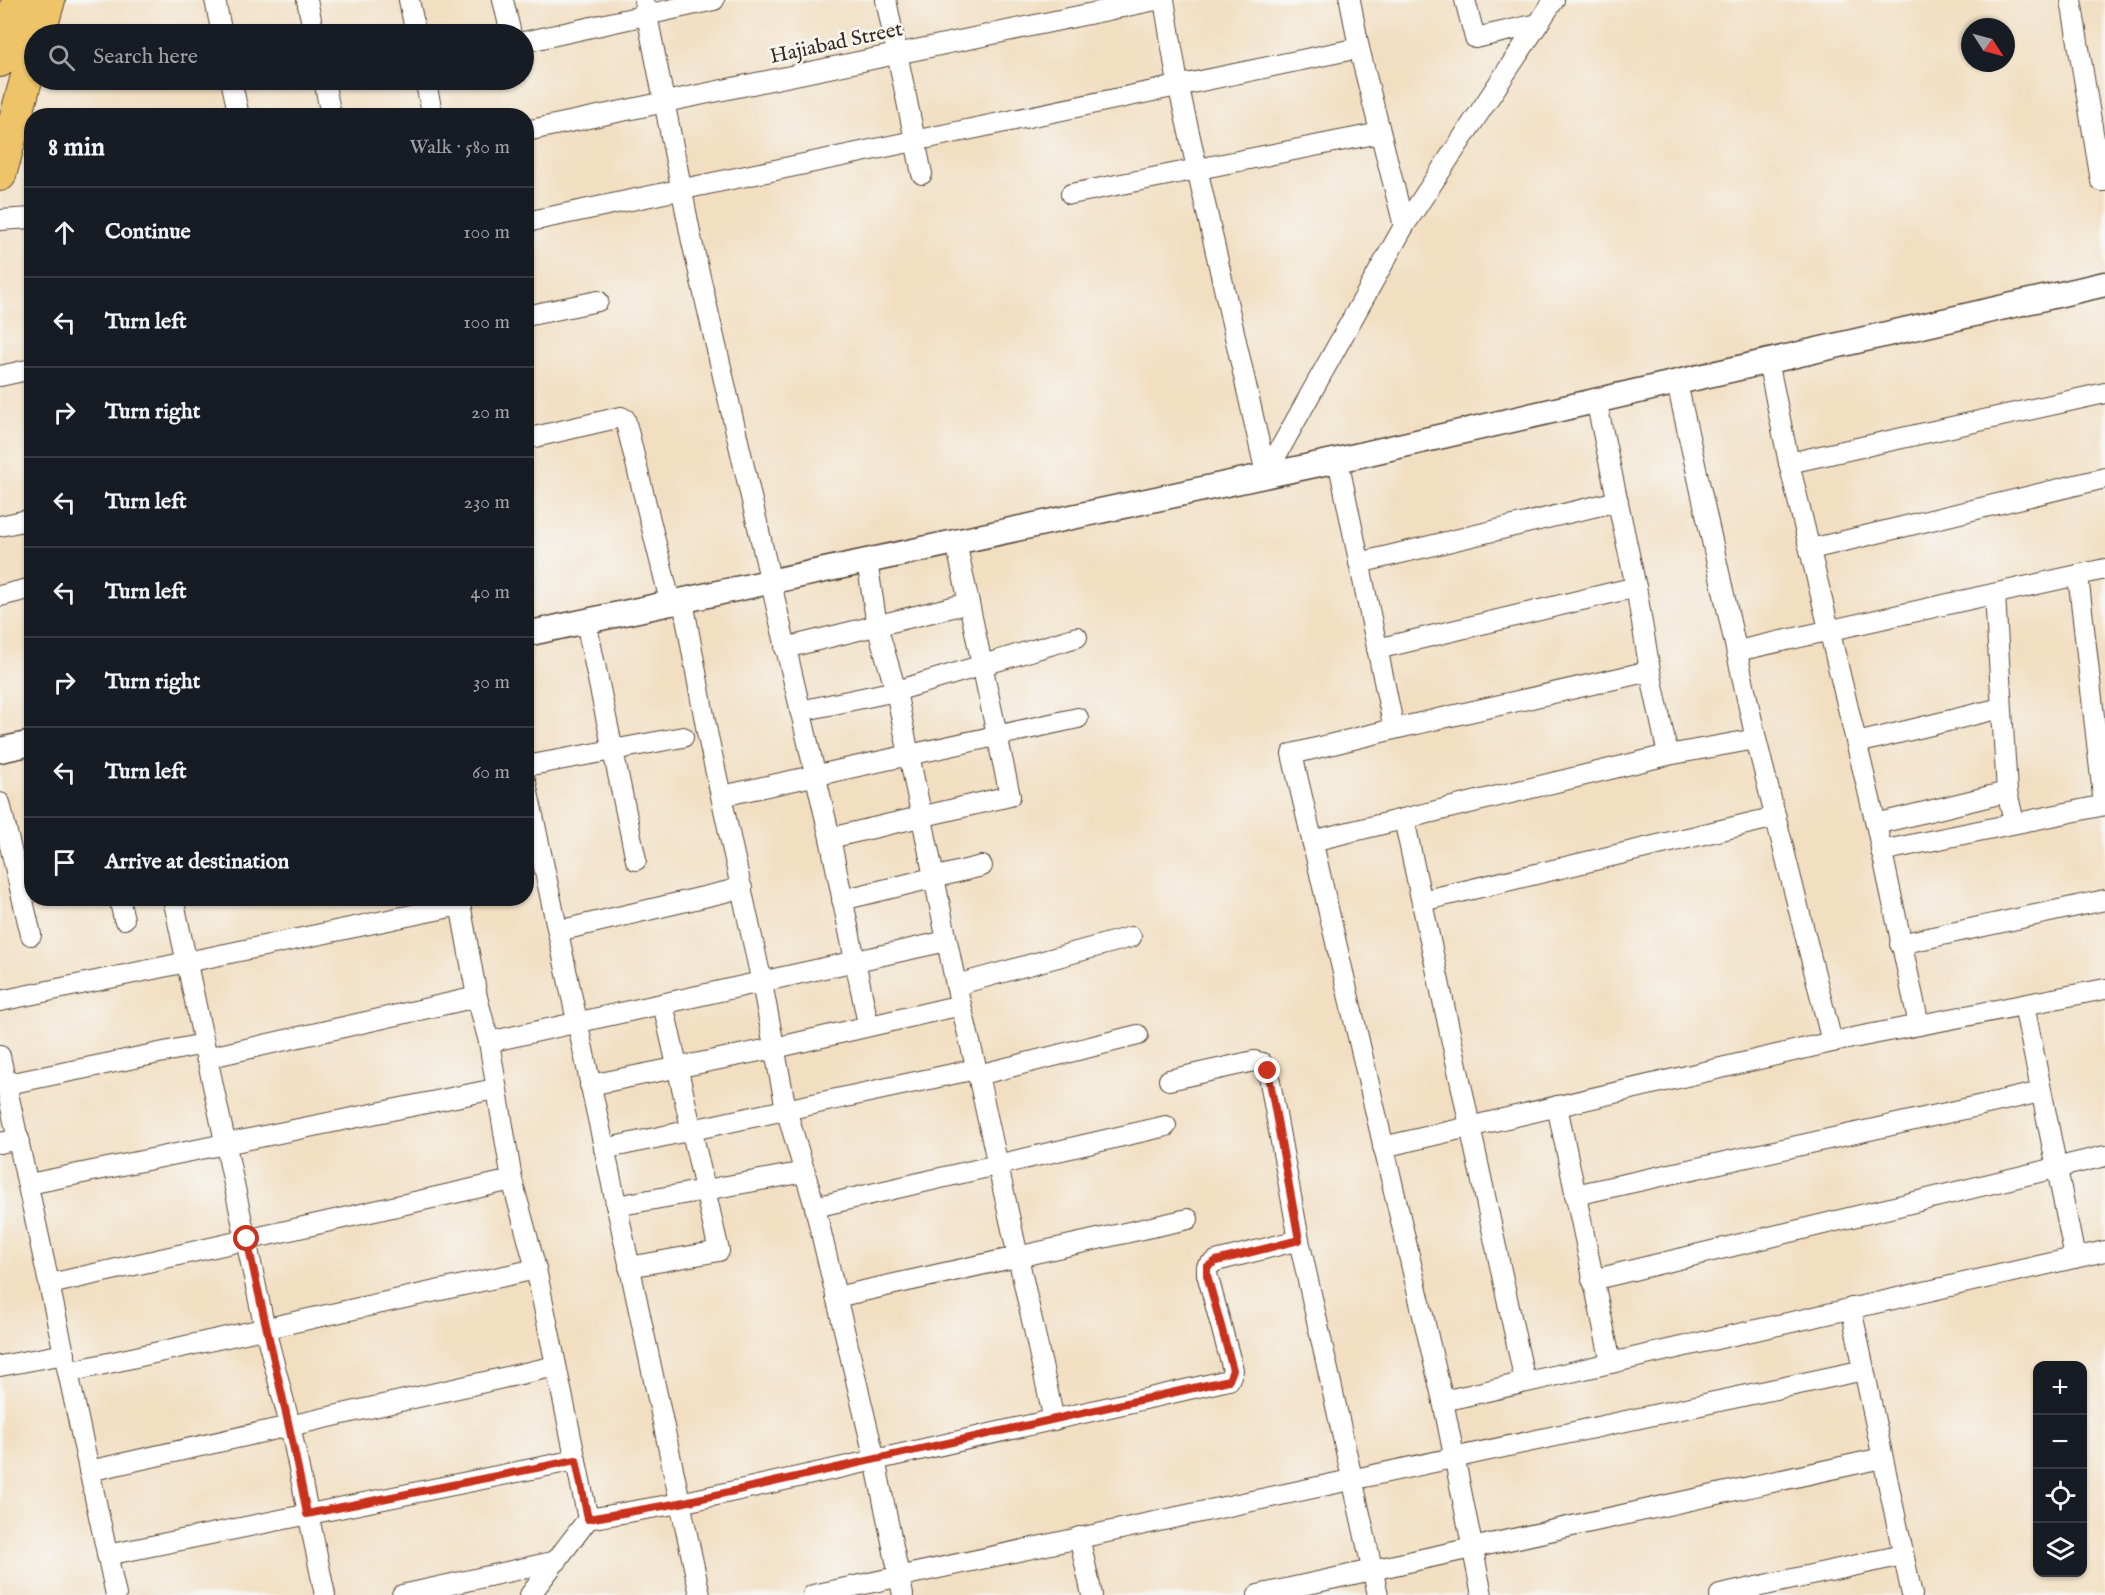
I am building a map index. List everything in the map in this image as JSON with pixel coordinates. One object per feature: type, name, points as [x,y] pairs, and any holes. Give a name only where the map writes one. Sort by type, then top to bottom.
[{"type":"highway","points":[[0,61],[18,0]]},
{"type":"highway","points":[[42,24],[49,0]]},
{"type":"highway","points":[[0,175],[24,87]]},
{"type":"street","points":[[214,0],[220,24]]},
{"type":"street","points":[[307,0],[312,24]]},
{"type":"street","points":[[409,0],[414,24]]},
{"type":"street","points":[[503,0],[509,24]]},
{"type":"street","points":[[534,39],[646,7],[714,0]]},
{"type":"street","points":[[886,0],[922,174]]},
{"type":"street","name":"Hajiabad Street","points":[[534,129],[1156,0]]},
{"type":"street","points":[[1164,0],[1178,84],[1266,474]]},
{"type":"street","points":[[1350,0],[1359,48],[1404,226]]},
{"type":"street","points":[[1465,0],[1475,38],[1538,24]]},
{"type":"street","points":[[1266,474],[1404,226],[1554,0]]},
{"type":"street","points":[[2071,0],[2101,181],[2105,181]]},
{"type":"street","points":[[646,7],[682,189],[769,582],[830,838],[868,1024]]},
{"type":"street","points":[[534,220],[1359,48]]},
{"type":"street","points":[[233,90],[236,108]]},
{"type":"street","points":[[326,90],[329,108]]},
{"type":"street","points":[[427,90],[431,108]]},
{"type":"street","points":[[1071,194],[1380,133]]},
{"type":"street","points":[[0,220],[24,218]]},
{"type":"street","points":[[534,632],[1338,459],[1768,361],[2104,290]]},
{"type":"street","points":[[534,314],[598,301]]},
{"type":"street","points":[[1768,361],[1789,463],[1876,824],[1919,1025]]},
{"type":"street","points":[[0,376],[24,371]]},
{"type":"street","points":[[1677,383],[1756,739],[1832,1042]]},
{"type":"street","points":[[1789,463],[2105,393]]},
{"type":"street","points":[[1596,400],[1636,587],[1650,671],[1668,755]]},
{"type":"street","points":[[534,436],[621,417],[625,419],[677,603],[742,888],[786,1109],[815,1207],[903,1595]]},
{"type":"street","points":[[1338,459],[1394,729]]},
{"type":"street","points":[[1811,549],[2105,478]]},
{"type":"street","points":[[1359,563],[1618,501]]},
{"type":"street","points":[[0,526],[24,521]]},
{"type":"street","points":[[830,838],[920,815],[1010,796],[995,736],[956,542]]},
{"type":"street","points":[[867,561],[877,626],[896,691],[907,755],[956,985],[1054,1419]]},
{"type":"street","points":[[1737,651],[2105,569]]},
{"type":"street","points":[[1881,851],[2105,805],[2078,575]]},
{"type":"street","points":[[1377,649],[1636,587]]},
{"type":"street","points":[[0,596],[24,590]]},
{"type":"street","points":[[1995,595],[2007,792],[2014,822]]},
{"type":"street","points":[[785,648],[969,603]]},
{"type":"street","points":[[586,622],[636,860]]},
{"type":"street","points":[[800,711],[896,691],[1077,637]]},
{"type":"street","points":[[1482,1595],[1443,1401],[1292,753],[1650,671]]},
{"type":"street","points":[[1857,743],[2001,708]]},
{"type":"street","points":[[722,796],[1078,718]]},
{"type":"street","points":[[534,765],[683,737]]},
{"type":"street","points":[[1312,841],[1668,755],[1756,739]]},
{"type":"street","points":[[0,750],[24,745]]},
{"type":"street","points":[[1876,824],[2007,792]]},
{"type":"street","points":[[0,804],[24,905]]},
{"type":"street","points":[[1422,902],[1776,817]]},
{"type":"street","points":[[1404,819],[1525,1382]]},
{"type":"street","points":[[534,820],[700,1595]]},
{"type":"street","points":[[842,900],[982,866]]},
{"type":"street","points":[[558,931],[742,888]]},
{"type":"street","points":[[1900,944],[2105,900]]},
{"type":"street","points":[[24,906],[31,935]]},
{"type":"street","points":[[121,906],[124,919]]},
{"type":"street","points":[[175,906],[204,1051],[265,1329],[290,1425],[325,1595]]},
{"type":"street","points":[[0,1001],[441,906]]},
{"type":"street","points":[[460,906],[477,997],[489,1042],[495,1089],[512,1180],[536,1269],[588,1519]]},
{"type":"street","points":[[956,985],[1131,937]]},
{"type":"street","points":[[489,1042],[947,941]]},
{"type":"street","points":[[1383,1147],[1832,1042],[2105,989]]},
{"type":"street","points":[[8,1084],[204,1051],[477,997]]},
{"type":"street","points":[[629,1268],[718,1251],[693,1128],[663,1004]]},
{"type":"street","points":[[590,1086],[775,1048],[868,1024],[962,1005]]},
{"type":"street","points":[[2024,1005],[2075,1258]]},
{"type":"street","points":[[604,1149],[693,1128],[977,1072],[1138,1035]]},
{"type":"street","points":[[0,1056],[8,1084],[116,1595]]},
{"type":"street","points":[[1169,1080],[1254,1061],[1262,1063],[1268,1071],[1299,1240],[1378,1595]]},
{"type":"street","points":[[29,1184],[495,1089]]},
{"type":"street","points":[[1575,1195],[2041,1092]]},
{"type":"street","points":[[1557,1106],[1611,1363]]},
{"type":"street","points":[[815,1207],[1166,1126]]},
{"type":"street","points":[[0,1143],[19,1139]]},
{"type":"street","points":[[1592,1280],[2105,1156]]},
{"type":"street","points":[[616,1206],[805,1172]]},
{"type":"street","points":[[50,1284],[512,1180]]},
{"type":"street","points":[[836,1298],[1188,1219]]},
{"type":"street","points":[[530,1595],[588,1519],[680,1503],[1229,1380],[1233,1370],[1207,1275],[1207,1267],[1216,1261],[1299,1240]]},
{"type":"street","points":[[1443,1401],[2105,1251]]},
{"type":"street","points":[[0,1366],[67,1363],[265,1329],[536,1269]]},
{"type":"street","points":[[1851,1308],[1912,1595]]},
{"type":"street","points":[[89,1471],[556,1366]]},
{"type":"street","points":[[813,1595],[1864,1370]]},
{"type":"street","points":[[1258,1595],[1882,1458]]},
{"type":"street","points":[[107,1555],[576,1460]]},
{"type":"street","points":[[1079,1537],[1092,1595]]},
{"type":"street","points":[[1720,1595],[1903,1555]]},
{"type":"street","points":[[402,1595],[557,1561]]},
{"type":"route","points":[[247,1239],[265,1329],[290,1425],[307,1514],[576,1460],[588,1519],[680,1503],[1229,1380],[1233,1370],[1207,1275],[1207,1267],[1216,1261],[1299,1240],[1268,1071]]}]
